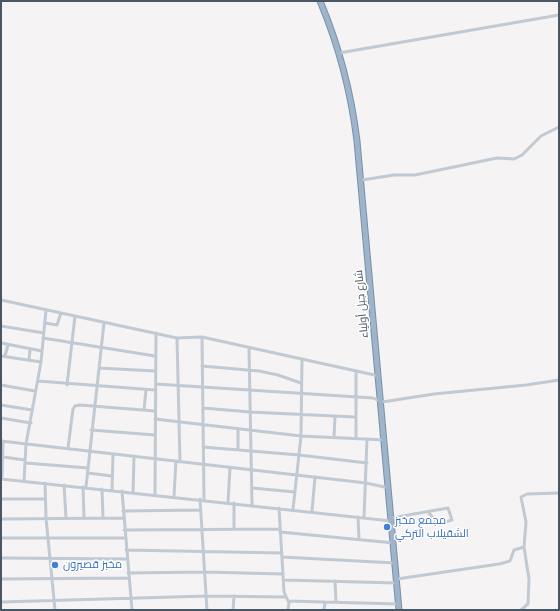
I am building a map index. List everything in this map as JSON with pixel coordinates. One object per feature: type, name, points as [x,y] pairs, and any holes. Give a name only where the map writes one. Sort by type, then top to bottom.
[{"type":"highway","name":"شارع جبل أولياء","points":[[320,1],[339,53],[352,106],[362,180],[400,610]]},
{"type":"street","points":[[339,53],[559,15]]},
{"type":"street","points":[[362,180],[394,175],[415,175],[497,158],[514,159],[522,155],[541,136],[559,127]]},
{"type":"street","points":[[1,300],[177,338],[202,337],[379,376]]},
{"type":"street","points":[[24,481],[26,444],[41,362],[46,310]]},
{"type":"street","points":[[45,323],[58,325],[61,313]]},
{"type":"street","points":[[67,385],[75,316]]},
{"type":"street","points":[[84,518],[85,487],[88,473],[104,323]]},
{"type":"street","points":[[1,326],[44,333]]},
{"type":"street","points":[[155,495],[156,333]]},
{"type":"street","points":[[202,337],[204,465],[201,510],[207,610]]},
{"type":"street","points":[[43,338],[101,346],[155,356]]},
{"type":"street","points":[[174,496],[178,462],[179,421],[177,338]]},
{"type":"street","points":[[1,343],[42,351]]},
{"type":"street","points":[[5,356],[8,345]]},
{"type":"street","points":[[250,348],[252,505]]},
{"type":"street","points":[[29,360],[30,349]]},
{"type":"street","points":[[1,356],[41,362]]},
{"type":"street","points":[[293,509],[299,455],[302,359]]},
{"type":"street","points":[[202,366],[251,370],[278,375],[301,383]]},
{"type":"street","points":[[99,368],[155,370]]},
{"type":"street","points":[[356,371],[356,438]]},
{"type":"street","points":[[156,384],[177,384],[250,391],[373,398],[382,402],[434,394],[526,385],[559,380]]},
{"type":"street","points":[[38,381],[67,385],[155,390]]},
{"type":"street","points":[[1,385],[36,391]]},
{"type":"street","points":[[144,410],[146,390]]},
{"type":"street","points":[[1,405],[32,410]]},
{"type":"street","points":[[68,448],[73,409],[75,406],[80,405],[156,411]]},
{"type":"street","points":[[203,408],[250,412],[355,417]]},
{"type":"street","points":[[334,416],[334,438]]},
{"type":"street","points":[[1,418],[31,423]]},
{"type":"street","points":[[155,419],[300,436],[385,440]]},
{"type":"street","points":[[238,429],[238,449]]},
{"type":"street","points":[[92,430],[155,435]]},
{"type":"street","points":[[364,517],[367,439]]},
{"type":"street","points":[[389,488],[366,483],[2,441],[2,479],[174,496],[358,517],[392,519],[429,513],[448,508],[452,520],[438,524],[429,513]]},
{"type":"street","points":[[203,447],[251,450],[367,463]]},
{"type":"street","points":[[112,491],[113,454]]},
{"type":"street","points":[[133,493],[134,456]]},
{"type":"street","points":[[3,457],[88,468]]},
{"type":"street","points":[[228,502],[230,468]]},
{"type":"street","points":[[88,473],[112,476]]},
{"type":"street","points":[[312,511],[315,477]]},
{"type":"street","points":[[45,483],[49,559],[55,610]]},
{"type":"street","points":[[64,485],[66,518]]},
{"type":"street","points":[[252,488],[295,492]]},
{"type":"street","points":[[102,489],[103,518]]},
{"type":"street","points":[[122,492],[124,538],[132,610]]},
{"type":"street","points":[[521,610],[528,604],[529,596],[524,547],[526,522],[521,497],[527,494],[559,493]]},
{"type":"street","points":[[1,499],[45,499]]},
{"type":"street","points":[[234,503],[234,529]]},
{"type":"street","points":[[279,508],[281,555],[285,597],[288,601],[288,610]]},
{"type":"street","points":[[123,511],[201,510]]},
{"type":"street","points":[[358,517],[359,539]]},
{"type":"street","points":[[1,519],[123,518]]},
{"type":"street","points":[[124,530],[202,528],[279,530],[394,542]]},
{"type":"street","points":[[1,538],[124,538]]},
{"type":"street","points":[[284,580],[397,581],[499,564],[510,561],[514,550],[524,547]]},
{"type":"street","points":[[126,550],[281,555],[395,563]]},
{"type":"street","points":[[1,558],[127,559]]},
{"type":"street","points":[[128,573],[205,572],[283,574]]},
{"type":"street","points":[[1,579],[129,578]]},
{"type":"street","points":[[335,581],[336,602]]},
{"type":"street","points":[[1,602],[207,596],[285,597]]},
{"type":"street","points":[[233,610],[234,596]]},
{"type":"street","points":[[288,601],[399,604]]},
{"type":"street","points":[[324,610],[325,602]]},
{"type":"place","name":"مجمع مخبز الشقيلاب التركي","points":[[387,527]]},
{"type":"place","name":"مخبز قصيرون","points":[[55,565]]}]
